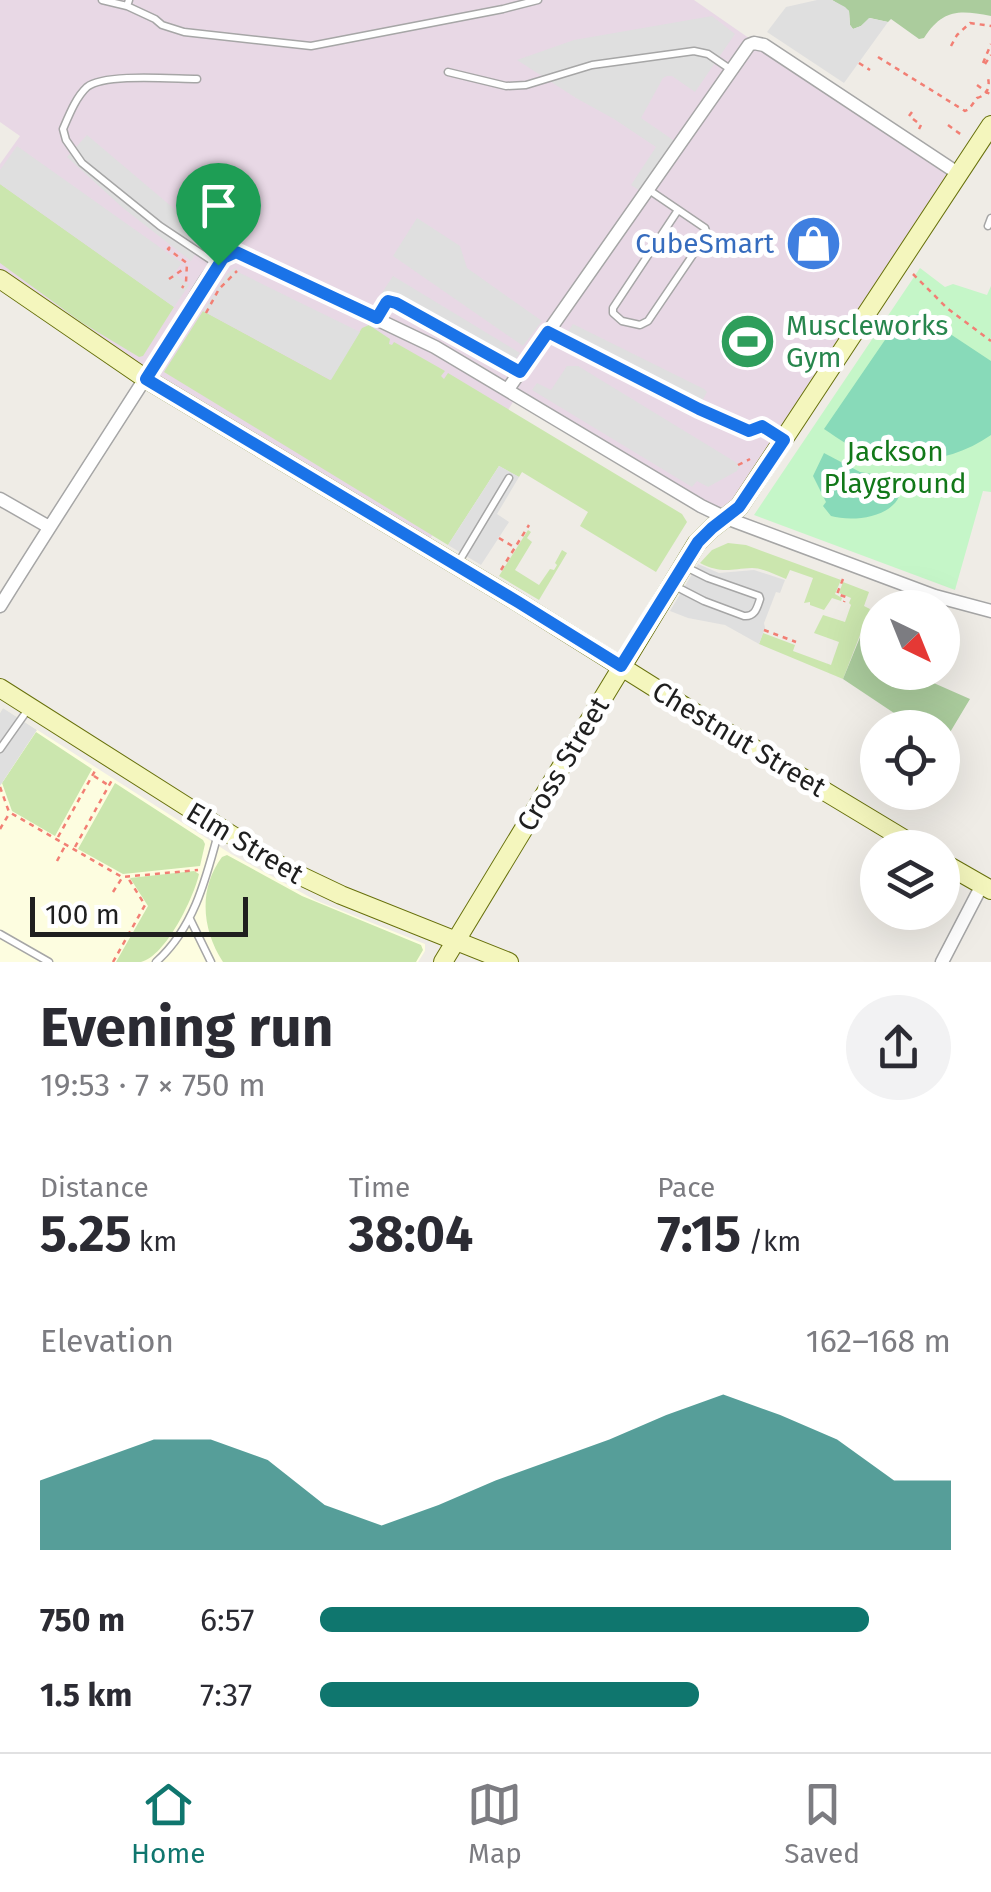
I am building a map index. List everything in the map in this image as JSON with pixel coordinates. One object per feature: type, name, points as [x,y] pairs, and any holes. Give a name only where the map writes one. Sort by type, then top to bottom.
[{"type":"street","points":[[508,389],[746,48],[754,42],[959,174]]},
{"type":"street","name":"Cross Street","points":[[443,962],[698,542],[739,507],[979,144],[984,120]]},
{"type":"street","points":[[0,606],[218,265],[230,253],[241,253],[435,347],[726,518],[935,596],[991,610]]},
{"type":"street","name":"Chestnut Street","points":[[0,279],[146,379],[889,830]]},
{"type":"street","points":[[0,498],[50,526]]},
{"type":"street","name":"Elm Street","points":[[0,688],[220,829],[312,882],[509,962]]},
{"type":"street","points":[[942,962],[986,888],[960,873]]},
{"type":"lane","points":[[102,0],[128,3],[162,25],[184,32],[312,46],[538,0]]},
{"type":"lane","points":[[448,72],[506,86],[526,85],[605,62],[694,50],[708,54],[731,70]]},
{"type":"lane","points":[[198,80],[95,82],[83,90],[63,128],[74,155],[82,163],[218,265]]},
{"type":"lane","points":[[648,190],[678,210],[705,228],[707,234],[648,322],[640,325],[622,321],[613,313],[614,305],[678,210]]},
{"type":"lane","points":[[377,318],[388,301],[396,303],[520,372]]},
{"type":"lane","points":[[548,332],[716,417],[749,431],[762,426],[784,440]]},
{"type":"lane","points":[[457,565],[510,478]]},
{"type":"lane","points":[[672,584],[744,616],[755,612],[758,596],[684,566]]},
{"type":"lane","points":[[0,749],[29,708]]},
{"type":"lane","points":[[156,962],[190,919],[220,829]]},
{"type":"lane","points":[[190,919],[211,962]]},
{"type":"lane","points":[[0,934],[48,962]]},
{"type":"path","points":[[951,46],[970,23],[991,26]]},
{"type":"path","points":[[991,44],[984,63],[991,55]]},
{"type":"path","points":[[878,58],[962,111],[969,109],[976,98],[989,94]]},
{"type":"path","points":[[859,63],[870,70]]},
{"type":"path","points":[[987,75],[989,94]]},
{"type":"path","points":[[977,85],[989,94]]},
{"type":"path","points":[[969,109],[984,120]]},
{"type":"path","points":[[912,112],[909,116],[921,125]]},
{"type":"path","points":[[948,125],[979,144]]},
{"type":"path","points":[[177,237],[168,250],[187,263],[182,288]]},
{"type":"path","points":[[169,279],[186,267]]},
{"type":"path","points":[[206,313],[219,289],[237,271]]},
{"type":"path","points":[[912,273],[946,308],[991,341]]},
{"type":"path","points":[[738,465],[754,457]]},
{"type":"path","points":[[497,576],[529,525]]},
{"type":"path","points":[[498,538],[515,548]]},
{"type":"path","points":[[842,578],[837,594],[846,597],[844,602]]},
{"type":"path","points":[[764,630],[796,642]]},
{"type":"path","points":[[56,839],[96,768]]},
{"type":"path","points":[[92,775],[109,786]]},
{"type":"path","points":[[74,849],[113,778]]},
{"type":"path","points":[[0,787],[9,812],[125,877],[145,905],[113,962]]},
{"type":"path","points":[[0,829],[9,812]]},
{"type":"path","points":[[57,861],[66,844]]},
{"type":"path","points":[[114,892],[125,877],[208,868]]},
{"type":"shaded area","points":[[0,0],[694,0],[950,177],[738,498],[727,507],[712,505],[519,392],[428,542],[156,378],[0,274],[0,164],[20,136],[0,122]]},
{"type":"shaded area","points":[[832,0],[845,7],[853,29],[869,18],[888,22],[844,83],[767,32],[786,7]]},
{"type":"shaded area","points":[[712,16],[735,34],[695,92],[667,76],[641,118],[679,144],[645,194],[631,185],[656,147],[517,60],[574,40]]},
{"type":"shaded area","points":[[87,135],[185,218],[201,196],[222,209],[191,261],[123,208],[67,157]]},
{"type":"shaded area","points":[[17,146],[182,263],[174,273],[189,285],[174,307],[0,184],[0,170]]},
{"type":"shaded area","points":[[417,218],[460,246],[467,268],[542,321],[523,346],[393,256]]},
{"type":"shaded area","points":[[235,268],[360,332],[331,380],[203,311]]},
{"type":"shaded area","points":[[393,276],[520,353],[508,370],[499,370],[376,302]]},
{"type":"shaded area","points":[[573,324],[704,389],[707,392],[701,403],[563,339]]},
{"type":"shaded area","points":[[567,366],[578,366],[740,466],[708,487],[697,481],[692,487],[532,390],[537,383],[551,390]]},
{"type":"shaded area","points":[[499,466],[519,477],[497,514],[509,522],[481,565],[448,545]]},
{"type":"shaded area","points":[[698,564],[719,573],[754,570],[785,580],[780,593],[776,592],[759,644],[725,625],[670,611]]},
{"type":"shaded area","points":[[3,708],[231,854],[315,900],[425,944],[425,951],[418,962],[0,962]]},
{"type":"shaded area","points":[[3,708],[37,730],[0,786],[0,713]]},
{"type":"green space","points":[[832,0],[991,0],[991,16],[953,14],[938,21],[919,39],[891,19],[888,22],[870,18],[853,29],[849,11]]},
{"type":"green space","points":[[0,184],[174,307],[143,356],[81,322],[0,263]]},
{"type":"green space","name":"Jackson Playground","points":[[920,268],[945,287],[953,284],[987,295],[991,286],[991,492],[983,491],[955,590],[754,515]]},
{"type":"green space","points":[[203,311],[330,380],[362,328],[369,325],[390,339],[389,344],[394,342],[445,371],[441,376],[444,379],[448,373],[682,514],[687,522],[656,572],[580,526],[588,512],[522,472],[519,477],[499,466],[448,545],[164,372]]},
{"type":"green space","points":[[920,314],[991,361],[991,435],[949,455],[903,460],[866,453],[824,429],[900,318]]},
{"type":"green space","points":[[824,453],[860,472],[901,479],[896,502],[865,517],[831,516],[823,506],[826,502],[813,476]]},
{"type":"green space","points":[[528,530],[531,532],[527,538],[532,542],[515,570],[539,585],[550,569],[554,570],[562,550],[567,553],[539,600],[499,576]]},
{"type":"green space","points":[[728,543],[746,545],[841,580],[835,594],[841,601],[832,598],[824,610],[804,603],[813,578],[790,570],[786,579],[756,568],[720,570],[700,563],[712,550]]},
{"type":"green space","points":[[843,582],[864,590],[860,590],[860,635],[843,679],[759,644],[763,633],[795,645],[793,651],[831,665],[839,642],[814,633],[823,615],[845,622],[851,598],[839,593]]},
{"type":"green space","points":[[860,637],[860,690],[950,690],[970,699],[960,716],[960,710],[890,710],[843,679]]},
{"type":"green space","points":[[36,732],[92,769],[55,836],[12,811],[2,783]]},
{"type":"green space","points":[[115,783],[203,840],[200,866],[123,874],[78,849]]},
{"type":"green space","points":[[227,855],[302,896],[421,945],[423,950],[416,962],[223,962],[207,923],[206,896],[214,869]]},
{"type":"green space","points":[[194,871],[199,874],[191,897],[160,949],[141,962],[116,962],[148,906],[130,878]]},
{"type":"place","name":"CubeSmart","points":[[813,243]]},
{"type":"place","name":"Muscleworks Gym","points":[[747,341]]},
{"type":"route","points":[[241,253],[377,318],[391,301],[520,372],[548,332],[716,417],[749,431],[762,426],[784,440],[739,507],[698,542],[621,666],[146,379],[218,265],[226,254],[241,253]]}]
